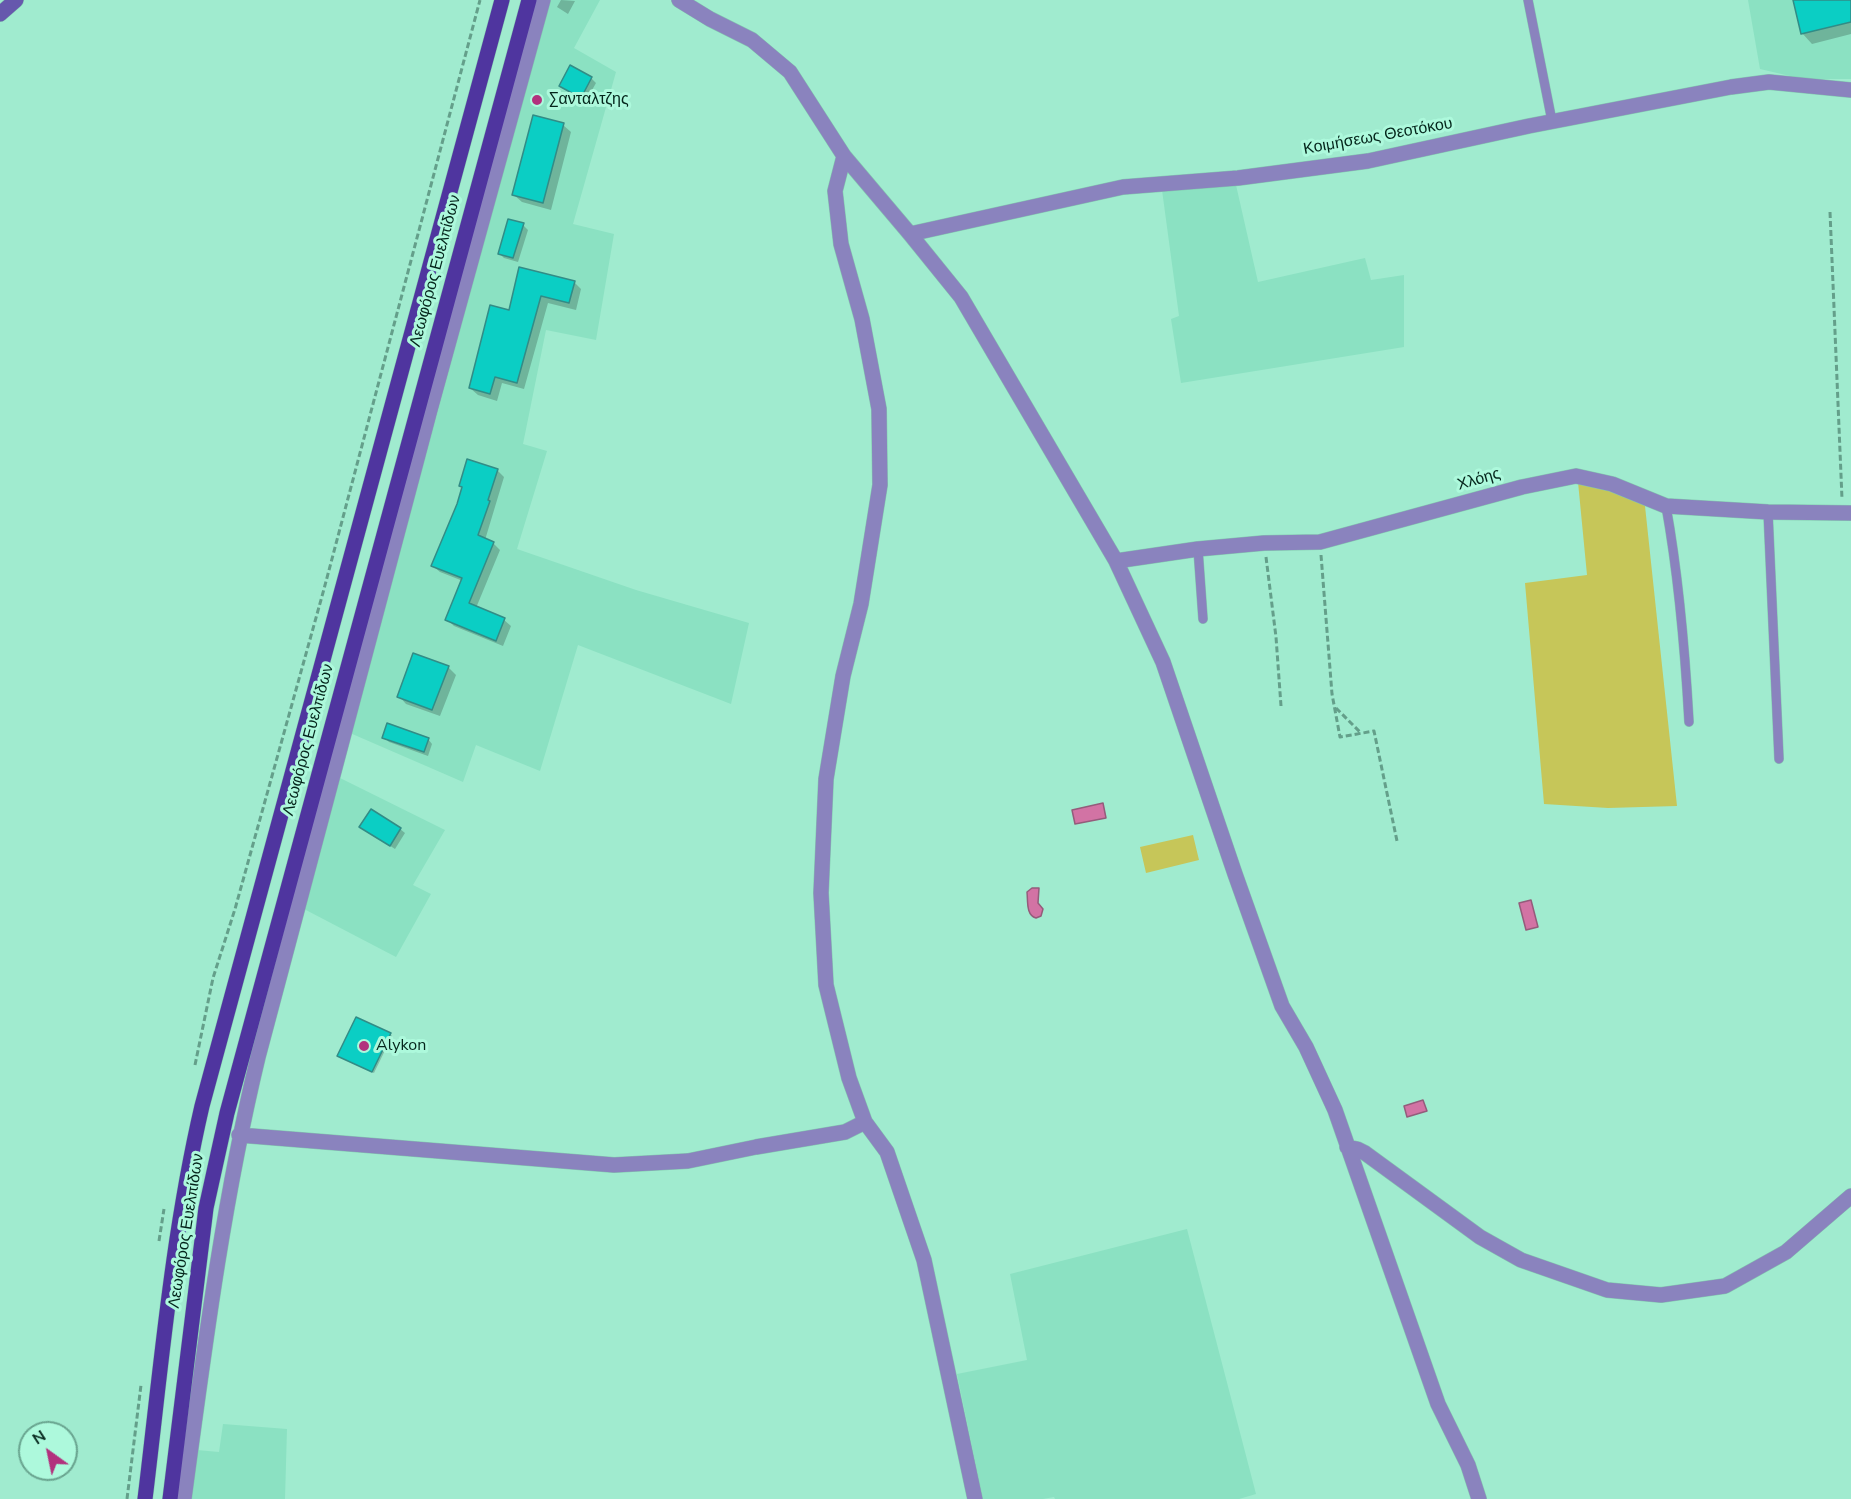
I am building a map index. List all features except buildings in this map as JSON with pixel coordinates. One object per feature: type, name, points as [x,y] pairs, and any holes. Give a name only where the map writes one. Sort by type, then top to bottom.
[{"type":"main road","name":"Λεωφόρος Ευελπίδων","points":[[145,1499],[180,1219],[189,1162],[202,1106],[502,0]]},
{"type":"main road","name":"Λεωφόρος Ευελπίδων","points":[[170,1499],[206,1208],[224,1124],[529,0]]},
{"type":"street","points":[[0,14],[16,0]]},
{"type":"street","points":[[184,1499],[224,1220],[239,1135],[430,410],[543,0]]},
{"type":"street","points":[[679,0],[710,20],[752,40],[790,72],[844,156],[961,297],[1116,561],[1162,662],[1282,1006],[1306,1047],[1335,1110],[1438,1404],[1468,1465],[1479,1499]]},
{"type":"street","name":"Κοιμήσεως Θεοτόκου","points":[[910,234],[1124,187],[1239,178],[1368,160],[1552,121],[1769,82],[1851,90]]},
{"type":"street","points":[[844,156],[835,191],[841,244],[862,319],[879,409],[880,485],[861,604],[843,676],[826,779],[821,893],[826,985],[849,1078],[865,1122],[887,1152],[924,1260],[975,1499]]},
{"type":"street","name":"Χλόης","points":[[1116,561],[1198,549],[1264,543],[1320,542],[1522,487],[1576,476],[1612,484],[1666,506],[1768,512],[1847,513]]},
{"type":"street","points":[[239,1135],[614,1165],[688,1161],[845,1132],[865,1122]]},
{"type":"street","points":[[1347,1147],[1365,1153],[1480,1237],[1521,1260],[1607,1290],[1661,1295],[1725,1286],[1786,1252],[1851,1196]]},
{"type":"lane","points":[[1528,0],[1552,121]]},
{"type":"lane","points":[[1666,506],[1673,546],[1684,646],[1689,722]]},
{"type":"lane","points":[[1768,512],[1779,759]]},
{"type":"lane","points":[[1198,549],[1203,619]]},
{"type":"path","points":[[1830,212],[1847,513]]},
{"type":"path","points":[[1320,542],[1334,707],[1340,737],[1374,731],[1396,841]]},
{"type":"path","points":[[1264,543],[1276,637],[1281,706]]},
{"type":"path","points":[[1334,707],[1362,733]]},
{"type":"shaded area","points":[[550,0],[600,0],[574,48],[616,72],[573,224],[614,234],[596,340],[546,330],[523,444],[547,451],[517,549],[636,590],[749,623],[731,704],[578,645],[540,771],[476,745],[463,782],[350,733]]},
{"type":"shaded area","points":[[1748,0],[1851,0],[1851,79],[1803,79],[1760,69]]},
{"type":"shaded area","points":[[1236,185],[1258,282],[1365,258],[1371,280],[1404,275],[1404,347],[1181,383],[1171,319],[1179,316],[1162,190]]},
{"type":"shaded area","points":[[1578,482],[1627,493],[1645,506],[1677,806],[1608,808],[1544,804],[1525,583],[1587,575]]},
{"type":"shaded area","points":[[338,777],[445,830],[413,885],[431,894],[396,957],[304,909]]},
{"type":"shaded area","points":[[1103,803],[1106,818],[1075,824],[1072,810]]},
{"type":"shaded area","points":[[1193,835],[1199,860],[1146,873],[1140,847]]},
{"type":"shaded area","points":[[1032,888],[1039,888],[1038,903],[1043,909],[1041,916],[1036,918],[1028,908],[1027,892]]},
{"type":"shaded area","points":[[1531,900],[1538,927],[1526,930],[1519,903]]},
{"type":"shaded area","points":[[1423,1100],[1427,1111],[1407,1117],[1404,1106]]},
{"type":"shaded area","points":[[1187,1229],[1256,1494],[1239,1499],[1055,1499],[1054,1497],[983,1499],[957,1374],[1027,1360],[1010,1274]]},
{"type":"shaded area","points":[[223,1424],[287,1429],[285,1499],[191,1499],[197,1450],[219,1452]]},
{"type":"place","name":"Σανταλτζης","points":[[537,100]]},
{"type":"place","name":"Alykon","points":[[364,1046]]}]
